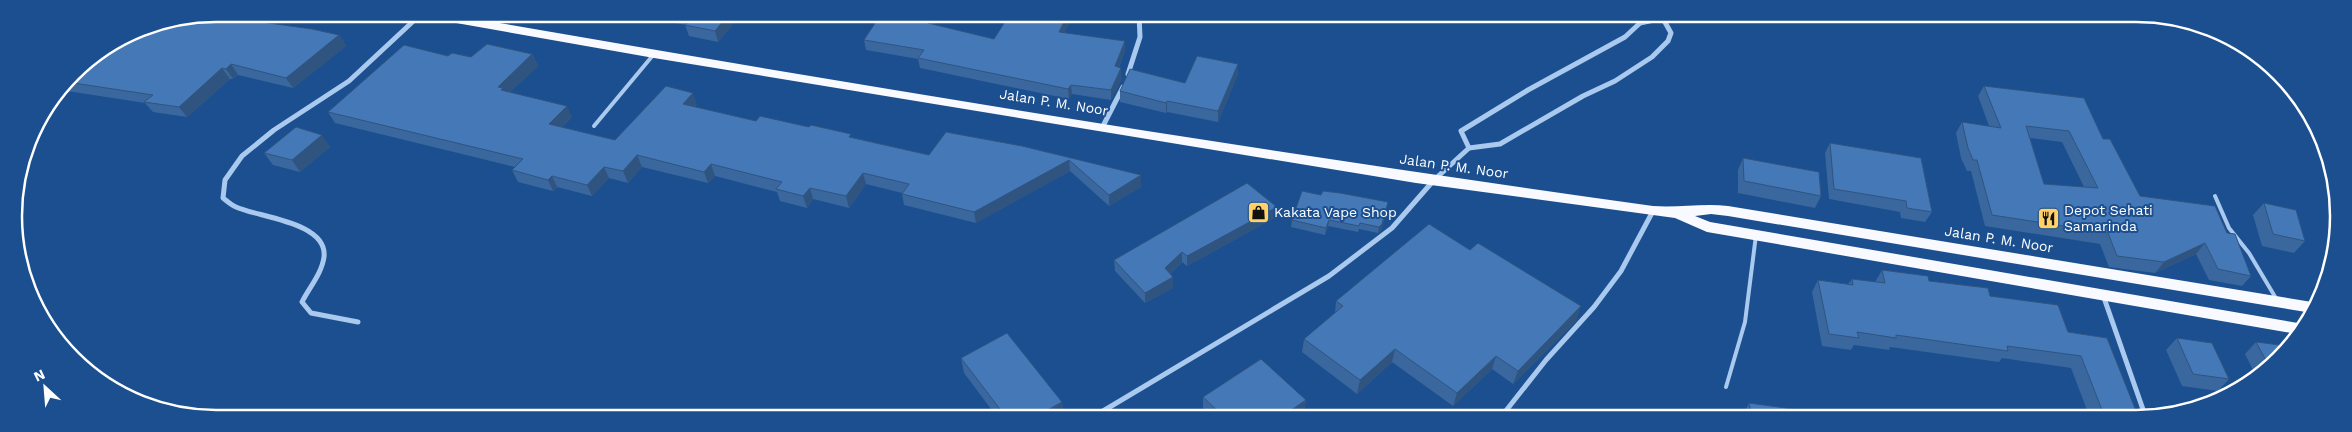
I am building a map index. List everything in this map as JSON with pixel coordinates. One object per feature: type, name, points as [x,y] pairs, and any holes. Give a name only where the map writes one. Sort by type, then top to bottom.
[{"type":"highway","name":"Jalan P. M. Noor","points":[[473,22],[654,54],[1434,180],[1653,211],[1677,213],[1711,209],[1728,211],[2307,307]]},
{"type":"highway","name":"Jalan P. M. Noor","points":[[1677,213],[1707,227],[2294,328]]},
{"type":"highway","points":[[2174,285],[2183,308]]},
{"type":"street","points":[[358,322],[311,313],[302,302],[308,288],[320,271],[324,254],[318,239],[306,229],[235,206],[223,198],[225,180],[242,156],[274,130],[349,80],[412,22]]},
{"type":"street","points":[[1103,126],[1127,79],[1133,62],[1140,37],[1139,22]]},
{"type":"street","points":[[1470,148],[1461,131],[1493,110],[1597,51],[1632,34],[1640,23],[1643,22]]},
{"type":"street","points":[[1105,410],[1329,276],[1392,228],[1434,180],[1470,148],[1500,144],[1583,96],[1615,81],[1652,57],[1668,42],[1671,33],[1665,22]]},
{"type":"street","points":[[1507,410],[1546,360],[1594,307],[1621,271],[1653,211]]},
{"type":"street","points":[[2103,294],[2143,409]]},
{"type":"lane","points":[[594,126],[654,54]]},
{"type":"lane","points":[[2215,196],[2229,228],[2249,253],[2279,302]]},
{"type":"lane","points":[[1726,387],[1745,322],[1756,235]]},
{"type":"building","points":[[216,22],[262,22],[339,35],[286,78],[231,64],[226,69],[222,68],[179,107],[144,102],[153,95],[75,83],[98,62],[119,48],[142,37],[178,26]]},
{"type":"building","points":[[688,22],[722,22],[715,31],[685,25]]},
{"type":"building","points":[[876,22],[929,22],[994,39],[1005,22],[1064,22],[1059,32],[1125,41],[1115,66],[1121,68],[1111,90],[1071,85],[1068,89],[918,58],[924,50],[864,40]]},
{"type":"building","points":[[487,44],[532,54],[498,87],[503,88],[501,90],[567,106],[549,124],[615,140],[666,86],[693,93],[683,104],[756,121],[760,116],[809,127],[811,125],[851,134],[849,137],[929,155],[946,132],[1022,146],[1141,175],[1109,195],[1069,160],[974,212],[902,194],[909,184],[863,173],[846,196],[810,188],[803,196],[776,189],[782,182],[711,164],[704,172],[637,155],[623,171],[604,167],[587,185],[552,176],[548,180],[512,170],[523,159],[328,112],[404,45],[448,56],[452,53],[471,57]]},
{"type":"building","points":[[1197,56],[1238,64],[1218,111],[1167,101],[1166,103],[1120,91],[1130,69],[1185,83]]},
{"type":"building","points":[[1984,86],[2084,98],[2103,139],[2110,139],[2140,196],[2215,206],[2227,233],[2235,234],[2251,276],[2218,269],[2205,243],[2164,262],[2117,256],[2108,233],[1992,215],[1977,160],[1973,160],[1968,148],[1962,122],[2001,128]],"holes":[[[2026,126],[2069,131],[2098,188],[2044,184]]]},
{"type":"building","points":[[296,127],[322,135],[292,160],[264,153]]},
{"type":"building","points":[[1830,143],[1921,158],[1932,212],[1907,208],[1906,201],[1834,189]]},
{"type":"building","points":[[1743,158],[1819,172],[1821,196],[1744,181]]},
{"type":"building","points":[[1247,183],[1277,207],[1187,256],[1182,252],[1165,268],[1173,277],[1145,293],[1114,260]]},
{"type":"building","points":[[1302,191],[1321,195],[1323,191],[1340,193],[1388,202],[1382,224],[1379,227],[1360,223],[1359,226],[1329,220],[1326,228],[1292,220]]},
{"type":"building","points":[[2264,203],[2296,210],[2305,241],[2273,234]]},
{"type":"building","points":[[1429,224],[1470,250],[1478,243],[1581,306],[1518,371],[1496,356],[1457,393],[1395,349],[1360,380],[1304,339],[1343,306],[1336,301]]},
{"type":"building","points":[[1882,270],[1928,276],[1929,281],[1988,288],[1990,296],[2058,305],[2068,332],[2107,338],[2136,410],[2102,410],[2081,356],[2007,346],[2008,351],[1896,335],[1896,338],[1857,332],[1859,338],[1829,334],[1818,280],[1853,285],[1852,279],[1885,283]]},
{"type":"building","points":[[1007,333],[1062,402],[1048,410],[1001,410],[961,358]]},
{"type":"building","points":[[2177,338],[2212,343],[2229,379],[2193,374]]},
{"type":"building","points":[[2256,342],[2280,345],[2273,353],[2266,360]]},
{"type":"building","points":[[1261,359],[1306,400],[1291,410],[1217,410],[1203,397]]},
{"type":"building","points":[[1749,403],[1793,410],[1750,410]]},
{"type":"place","name":"Kakata Vape Shop","points":[[1258,212]]},
{"type":"place","name":"Depot Sehati Samarinda","points":[[2048,218]]}]
